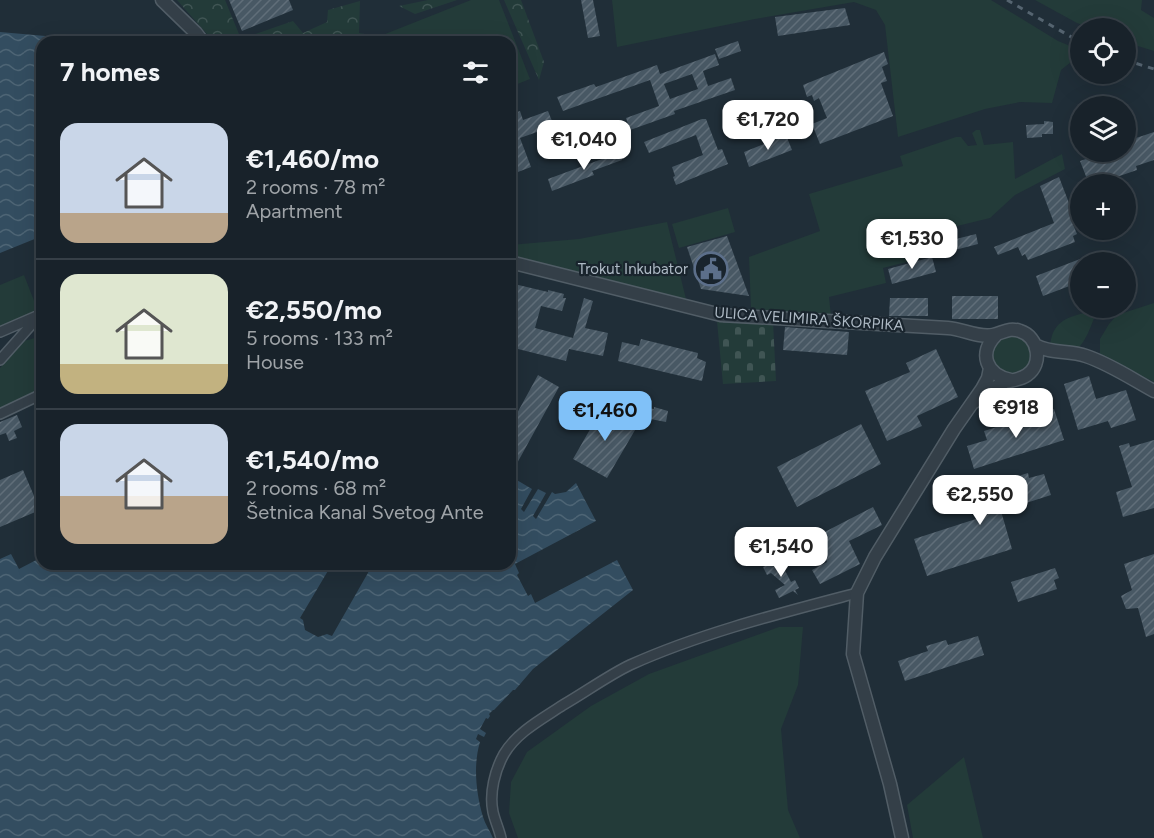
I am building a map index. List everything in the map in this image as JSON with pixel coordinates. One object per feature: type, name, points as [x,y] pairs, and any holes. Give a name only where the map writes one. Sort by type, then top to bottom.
[{"type":"street","points":[[162,0],[198,36]]},
{"type":"street","name":"ULICA VELIMIRA ŠKORPIKA","points":[[516,264],[721,315],[948,328],[980,336],[996,335]]},
{"type":"street","points":[[0,332],[36,316]]},
{"type":"street","points":[[0,360],[36,320]]},
{"type":"street","points":[[986,353],[991,340],[996,335],[1012,329],[1020,331],[1026,334],[1035,345],[1037,354],[1032,370]]},
{"type":"street","points":[[970,333],[978,340],[986,353],[990,368],[1002,379],[1019,380],[1048,360],[1066,353]]},
{"type":"street","points":[[1035,345],[1047,350],[1085,356],[1099,361],[1154,390]]},
{"type":"street","points":[[902,838],[890,784],[853,654],[857,593],[875,557],[954,429],[974,402],[988,378],[990,368]]},
{"type":"street","points":[[974,402],[1011,380]]},
{"type":"street","points":[[0,414],[36,397]]},
{"type":"street","points":[[501,838],[493,810],[493,787],[497,770],[514,740],[542,719],[628,666],[660,653],[732,628],[857,593]]},
{"type":"green space","points":[[177,0],[225,0],[240,36],[209,36]]},
{"type":"green space","points":[[428,0],[457,0],[415,14],[399,6]]},
{"type":"green space","points":[[471,0],[499,0],[513,36],[380,36]]},
{"type":"green space","points":[[504,0],[521,0],[544,62],[539,80]]},
{"type":"green space","points":[[612,0],[991,0],[1070,46],[1070,63],[1061,70],[1052,103],[1020,102],[985,109],[898,137],[885,25],[876,10],[854,2],[617,47]]},
{"type":"green space","points":[[1035,0],[1142,0],[1141,10],[1154,18],[1154,51],[1136,45],[1136,18],[1070,19]]},
{"type":"green space","points":[[360,1],[359,33],[374,36],[250,36],[293,21],[303,33],[327,22],[328,10]]},
{"type":"green space","points":[[516,43],[530,79],[516,85]]},
{"type":"green space","points":[[980,130],[984,145],[1013,142],[1015,179],[1062,154],[1065,169],[1015,195],[990,218],[941,230],[946,252],[883,268],[886,283],[829,297],[831,316],[751,309],[749,257],[820,231],[809,194],[903,166],[900,156],[956,137],[961,137],[968,146],[977,145],[972,133]]},
{"type":"green space","points":[[728,208],[735,232],[679,248],[672,224]]},
{"type":"green space","points":[[667,222],[687,303],[516,260],[516,244],[579,239]]},
{"type":"green space","points":[[24,275],[36,306],[36,312],[0,326],[0,285]]},
{"type":"green space","points":[[1154,303],[1154,382],[1100,354],[1100,339],[1109,324],[1114,318],[1136,318],[1136,309]]},
{"type":"green space","points":[[1070,317],[1094,318],[1087,336],[1078,348],[1050,349],[1054,330]]},
{"type":"green space","points":[[717,321],[773,322],[776,381],[723,384]]},
{"type":"green space","points":[[1012,336],[1025,342],[1031,355],[1025,368],[1012,374],[999,368],[993,355],[999,342]]},
{"type":"green space","points":[[36,338],[36,393],[0,409],[0,368],[24,341]]},
{"type":"green space","points":[[779,627],[803,627],[798,685],[781,729],[788,810],[800,838],[518,838],[509,813],[511,782],[527,752],[591,706],[649,674]]},
{"type":"green space","points":[[964,757],[983,838],[913,838],[907,805]]},
{"type":"water","points":[[0,32],[46,36],[36,36],[36,238],[0,253]]},
{"type":"water","points":[[516,480],[532,489],[521,509],[524,512],[538,489],[546,493],[533,516],[536,519],[552,492],[555,494],[566,492],[576,483],[596,521],[516,563]]},
{"type":"water","points":[[11,554],[19,569],[36,560],[36,570],[328,570],[300,618],[303,620],[305,630],[318,637],[327,634],[332,636],[370,570],[516,570],[516,566],[519,573],[517,575],[528,596],[531,594],[535,603],[617,560],[633,590],[533,669],[515,690],[489,714],[488,719],[486,718],[480,729],[486,733],[484,737],[478,734],[476,739],[480,742],[476,779],[483,817],[493,838],[0,838],[0,559]]},
{"type":"building","points":[[229,0],[289,0],[293,10],[242,31]]},
{"type":"building","points":[[581,0],[593,0],[600,36],[588,38]]},
{"type":"building","points":[[845,8],[850,25],[778,36],[775,17]]},
{"type":"building","points":[[738,41],[741,51],[719,59],[715,49]]},
{"type":"building","points":[[884,52],[888,64],[882,67],[887,81],[881,83],[893,116],[820,144],[812,124],[827,118],[819,98],[814,101],[812,95],[807,97],[803,85]]},
{"type":"building","points":[[715,54],[719,65],[703,71],[708,86],[731,78],[735,90],[674,111],[675,114],[630,130],[626,118],[659,106],[650,80],[563,111],[557,97],[594,84],[596,87],[657,65],[660,74]],"holes":[[[692,74],[698,89],[670,99],[664,84]]]},
{"type":"building","points":[[520,111],[523,120],[548,111],[554,126],[520,138],[531,167],[516,173],[516,113]]},
{"type":"building","points":[[706,119],[718,150],[722,149],[728,164],[676,185],[672,167],[703,155],[696,135],[649,153],[644,142]]},
{"type":"building","points":[[1044,121],[1053,122],[1053,134],[1027,138],[1026,125],[1044,124]]},
{"type":"building","points":[[608,125],[612,135],[550,158],[546,147],[571,138],[570,134],[580,130],[582,135]]},
{"type":"building","points":[[1154,132],[1154,160],[1136,166],[1137,170],[1125,174],[1085,174],[1080,162],[1136,162],[1136,138]]},
{"type":"building","points":[[786,135],[792,150],[749,167],[744,152]]},
{"type":"building","points":[[618,149],[622,160],[592,171],[594,175],[552,191],[548,179],[602,159],[600,156]]},
{"type":"building","points":[[1059,177],[1070,206],[1070,240],[1075,242],[1028,260],[1025,254],[1022,256],[1018,247],[998,255],[994,247],[1054,223],[1040,186]]},
{"type":"building","points":[[976,234],[978,244],[955,250],[952,240]]},
{"type":"building","points":[[727,236],[749,296],[701,289],[687,247]]},
{"type":"building","points":[[932,257],[936,272],[892,284],[888,269]]},
{"type":"building","points":[[1070,263],[1070,286],[1043,296],[1036,276]]},
{"type":"building","points":[[516,284],[564,294],[563,298],[566,298],[562,311],[541,306],[535,328],[573,338],[584,298],[593,301],[585,328],[608,333],[603,356],[569,349],[566,361],[516,348]]},
{"type":"building","points":[[952,296],[998,296],[998,319],[952,319]]},
{"type":"building","points":[[890,298],[928,298],[928,316],[889,316]]},
{"type":"building","points":[[785,327],[849,332],[847,355],[783,350]]},
{"type":"building","points":[[641,339],[698,353],[697,358],[706,362],[702,381],[618,361],[622,342],[639,346]]},
{"type":"building","points":[[936,349],[958,397],[917,416],[922,426],[887,441],[865,391],[910,372],[906,363]]},
{"type":"building","points":[[538,375],[559,387],[516,465],[516,415]]},
{"type":"building","points":[[1089,376],[1096,399],[1126,390],[1136,420],[1111,428],[1108,421],[1078,430],[1064,384]]},
{"type":"building","points":[[604,405],[638,425],[607,478],[573,459]]},
{"type":"building","points":[[642,407],[654,409],[654,407],[668,411],[666,422],[640,417]]},
{"type":"building","points":[[1054,409],[1064,440],[974,469],[967,446],[987,440],[984,431]]},
{"type":"building","points":[[17,415],[22,427],[14,431],[17,438],[9,441],[6,433],[0,435],[0,422]]},
{"type":"building","points":[[861,424],[881,464],[797,507],[777,467]]},
{"type":"building","points":[[1154,440],[1154,508],[1123,517],[1116,492],[1132,487],[1119,446],[1129,443],[1130,447]]},
{"type":"building","points":[[23,470],[36,501],[36,512],[0,527],[0,480]]},
{"type":"building","points":[[1028,473],[1029,478],[1044,474],[1051,495],[1001,511],[1012,549],[927,576],[914,539],[979,518],[974,503],[987,486]]},
{"type":"building","points":[[873,507],[882,525],[849,541],[860,564],[820,584],[812,570],[827,562],[815,537]]},
{"type":"building","points":[[1154,554],[1154,634],[1146,637],[1138,608],[1126,609],[1121,596],[1132,590],[1124,564]]},
{"type":"building","points":[[778,557],[791,582],[795,580],[799,588],[795,590],[798,595],[793,591],[779,598],[775,590],[785,585],[771,573],[767,575],[763,567]]},
{"type":"building","points":[[1055,568],[1059,578],[1054,580],[1057,589],[1018,602],[1011,582]]},
{"type":"building","points":[[978,636],[984,655],[905,681],[898,661],[928,651],[926,646],[946,640],[948,645]]},
{"type":"railway","points":[[1007,0],[1070,36]]},
{"type":"railway","points":[[1136,63],[1154,69]]},
{"type":"place","name":"Trokut Inkubator","points":[[711,269]]}]
